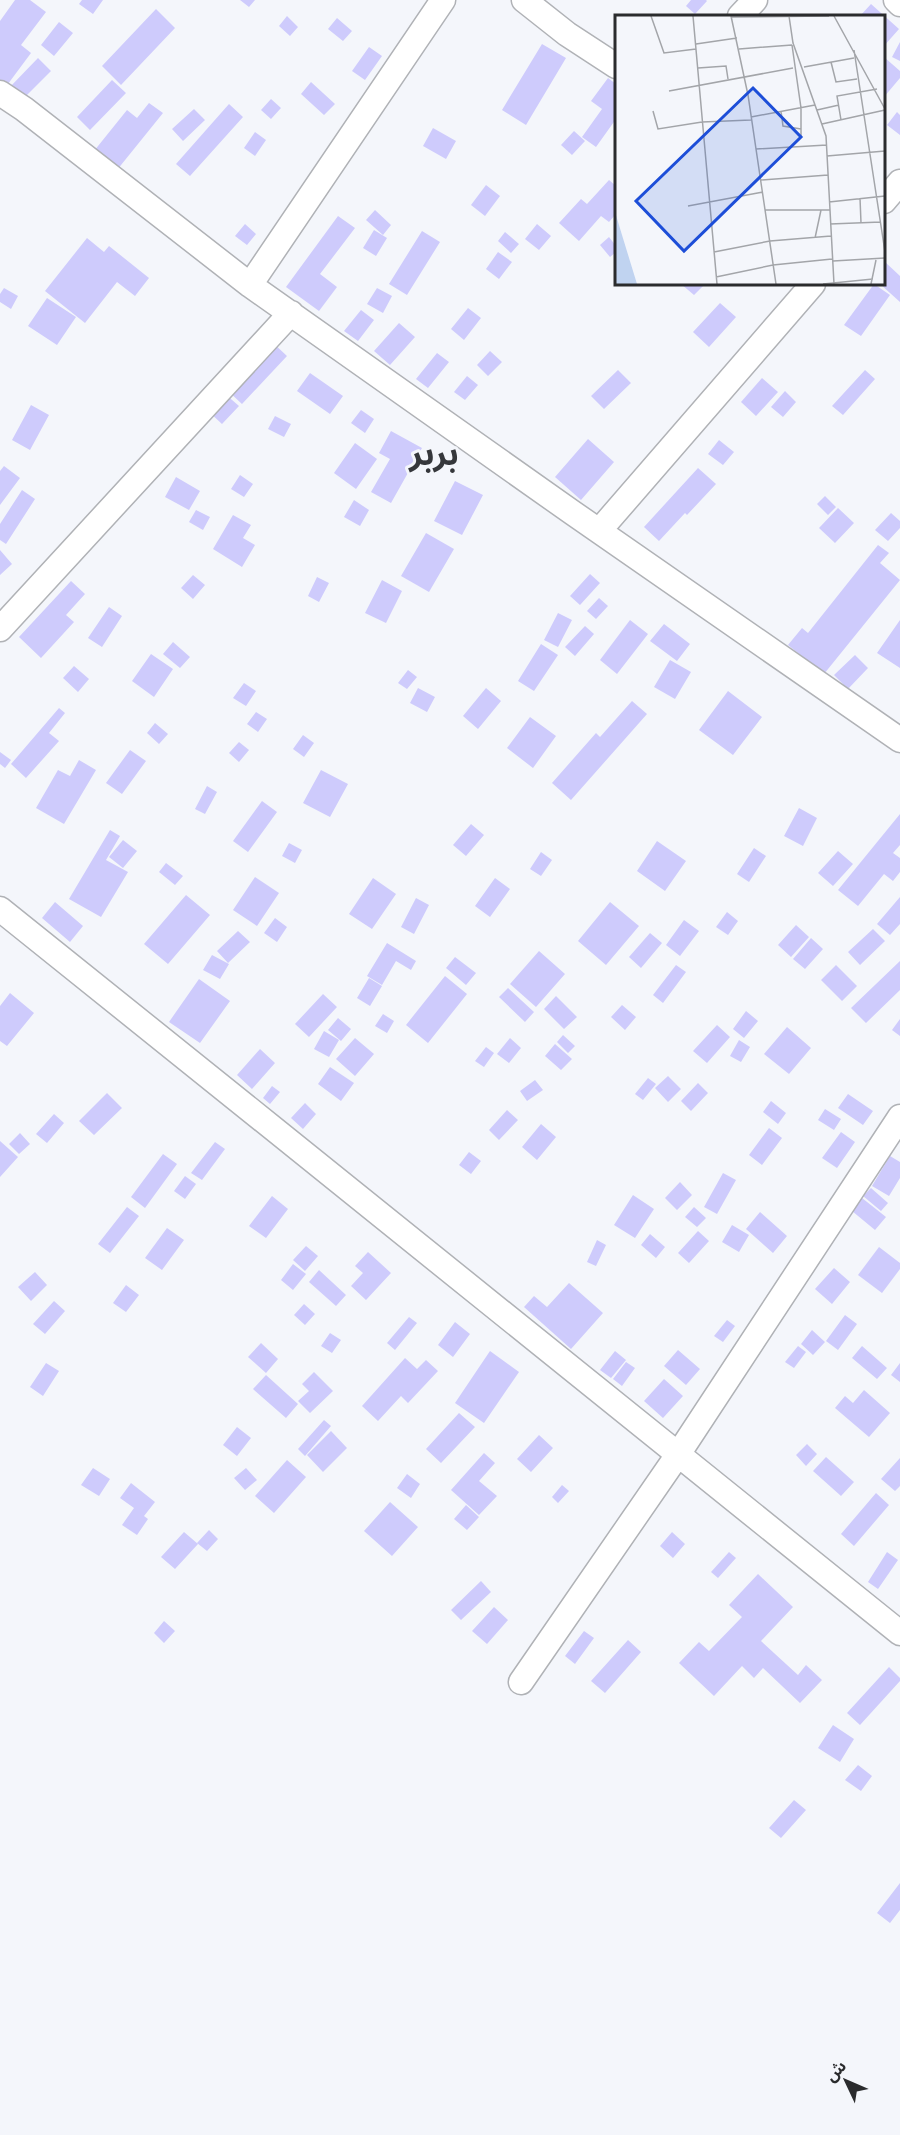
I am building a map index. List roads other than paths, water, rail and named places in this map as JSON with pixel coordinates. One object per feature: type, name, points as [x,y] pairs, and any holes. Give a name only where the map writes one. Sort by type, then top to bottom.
[{"type":"street","points":[[250,285],[443,0]]},
{"type":"street","points":[[524,0],[567,34],[615,65]]},
{"type":"street","points":[[741,15],[755,0]]},
{"type":"street","points":[[896,0],[900,4]]},
{"type":"street","points":[[0,93],[24,109],[250,285],[900,740]]},
{"type":"street","points":[[885,200],[900,182]]},
{"type":"street","points":[[599,531],[812,285]]},
{"type":"street","points":[[0,629],[291,313]]},
{"type":"street","points":[[0,909],[243,1102],[677,1456],[900,1633]]},
{"type":"street","points":[[521,1682],[677,1456],[900,1117]]},
{"type":"district","name":"بربر","points":[[434,452]]}]
